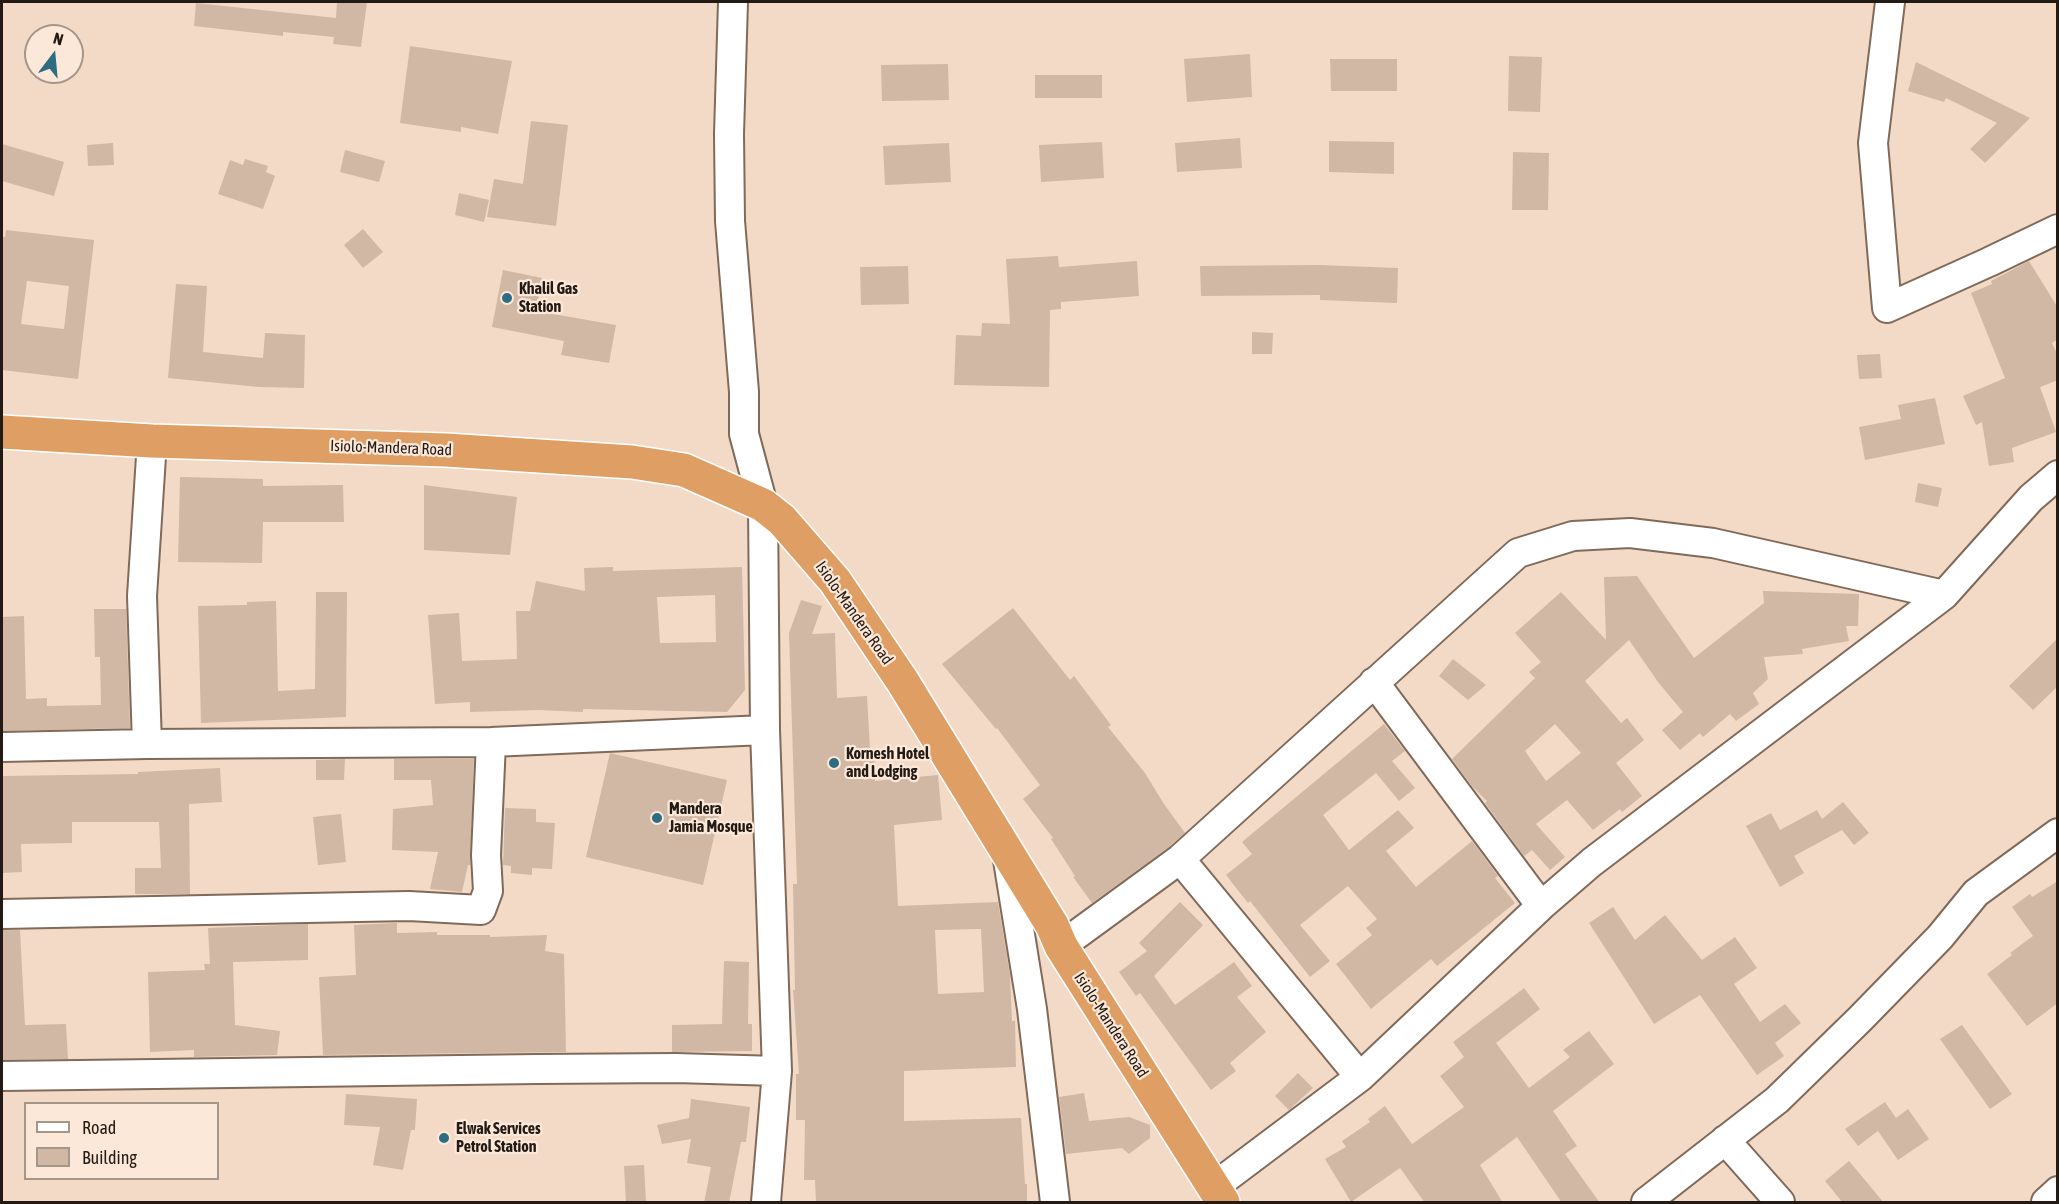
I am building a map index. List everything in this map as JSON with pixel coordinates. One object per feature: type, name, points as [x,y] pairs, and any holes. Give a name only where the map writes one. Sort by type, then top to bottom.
[{"type":"highway","name":"Isiolo-Mandera Road","points":[[2,432],[152,441],[446,450],[632,462],[684,470],[764,505],[782,520],[835,581],[903,682],[1052,925],[1061,946],[1219,1194]]},
{"type":"street","points":[[733,2],[729,134],[730,221],[744,392],[744,434],[764,505],[765,730],[777,1071],[766,1203]]},
{"type":"street","points":[[1890,2],[1873,143],[1887,308],[2058,229]]},
{"type":"street","points":[[147,744],[142,596],[152,441]]},
{"type":"street","points":[[1219,1194],[1360,1077],[1541,906],[1592,862],[1944,595],[2031,498],[2058,475]]},
{"type":"street","points":[[1061,946],[1180,859],[1518,552],[1573,536],[1630,533],[1713,543],[1944,595]]},
{"type":"street","points":[[1374,682],[1541,906]]},
{"type":"street","points":[[2,747],[491,742],[765,730]]},
{"type":"street","points":[[2,914],[409,906],[481,910],[488,891],[486,855],[491,742]]},
{"type":"street","points":[[1647,1203],[1777,1100],[1940,936],[1976,893],[2058,833]]},
{"type":"street","points":[[1006,851],[1032,1009],[1055,1203]]},
{"type":"street","points":[[1180,859],[1360,1077]]},
{"type":"street","points":[[2,1076],[560,1068],[777,1071]]},
{"type":"street","points":[[1725,1140],[1780,1203]]},
{"type":"street","points":[[2046,1203],[2058,1191]]},
{"type":"building","points":[[337,2],[367,2],[361,47],[333,44],[334,37],[283,32],[283,36],[194,26],[196,3],[336,18]]},
{"type":"building","points":[[410,46],[512,61],[498,134],[461,127],[461,132],[400,123]]},
{"type":"building","points":[[1250,54],[1252,97],[1187,102],[1184,59]]},
{"type":"building","points":[[1509,56],[1542,57],[1540,112],[1508,111]]},
{"type":"building","points":[[1330,59],[1397,59],[1397,91],[1331,91]]},
{"type":"building","points":[[1916,62],[2030,118],[1985,163],[1970,149],[1997,123],[1946,98],[1944,102],[1908,91]]},
{"type":"building","points":[[948,64],[949,100],[882,101],[881,65]]},
{"type":"building","points":[[1035,75],[1102,75],[1102,98],[1035,98]]},
{"type":"building","points":[[531,121],[568,125],[556,226],[487,217],[494,179],[523,184]]},
{"type":"building","points":[[1240,138],[1242,168],[1177,172],[1175,143]]},
{"type":"building","points":[[1329,141],[1394,142],[1394,174],[1329,172]]},
{"type":"building","points":[[1102,142],[1104,178],[1041,182],[1039,145]]},
{"type":"building","points":[[113,143],[114,165],[88,166],[87,145]]},
{"type":"building","points":[[949,143],[951,182],[885,185],[883,146]]},
{"type":"building","points":[[2,144],[64,162],[54,196],[2,181]]},
{"type":"building","points":[[345,150],[385,161],[379,182],[340,172]]},
{"type":"building","points":[[1513,152],[1549,153],[1548,210],[1512,210]]},
{"type":"building","points":[[245,159],[268,166],[266,172],[275,176],[263,209],[218,194],[230,160],[243,165]]},
{"type":"building","points":[[459,193],[489,200],[484,222],[455,215]]},
{"type":"building","points":[[363,229],[383,252],[363,268],[344,245]]},
{"type":"building","points":[[6,230],[94,240],[78,379],[2,370],[2,237],[5,237]],"holes":[[[27,281],[69,286],[64,329],[21,324]]]},
{"type":"building","points":[[1058,256],[1059,267],[1137,261],[1139,296],[1061,302],[1061,309],[1050,310],[1049,387],[954,385],[956,335],[981,336],[982,323],[1010,324],[1006,259]]},
{"type":"building","points":[[2029,261],[2058,308],[2058,339],[2052,343],[2058,356],[2058,380],[2040,387],[2056,432],[2012,448],[2014,462],[1989,466],[1982,422],[1976,425],[1963,396],[2005,378],[1971,293],[1992,284],[1991,281]]},
{"type":"building","points":[[1319,265],[1398,268],[1397,303],[1320,300],[1320,295],[1201,296],[1200,266]]},
{"type":"building","points":[[908,266],[909,304],[861,305],[860,267]]},
{"type":"building","points":[[503,270],[542,278],[536,311],[616,325],[609,363],[561,355],[564,341],[492,327]]},
{"type":"building","points":[[176,284],[207,286],[203,352],[263,358],[265,333],[305,335],[304,388],[259,387],[168,378]]},
{"type":"building","points":[[1252,332],[1273,333],[1272,354],[1252,354]]},
{"type":"building","points":[[1880,354],[1882,378],[1859,379],[1857,355]]},
{"type":"building","points":[[1935,398],[1945,444],[1865,460],[1859,427],[1901,419],[1898,405]]},
{"type":"building","points":[[180,477],[263,479],[263,486],[343,485],[344,522],[263,522],[262,563],[178,562]]},
{"type":"building","points":[[1918,483],[1942,488],[1938,507],[1915,502]]},
{"type":"building","points":[[424,485],[517,497],[510,555],[424,550]]},
{"type":"building","points":[[613,567],[613,571],[742,567],[745,690],[727,712],[583,709],[583,712],[539,710],[470,712],[470,702],[435,704],[428,615],[459,613],[462,661],[517,659],[516,611],[530,611],[536,581],[585,591],[584,568]],"holes":[[[715,595],[716,642],[660,643],[657,597]]]},
{"type":"building","points":[[1637,576],[1694,658],[1764,603],[1763,591],[1859,594],[1858,626],[1846,626],[1849,641],[1802,649],[1803,654],[1764,657],[1768,679],[1753,693],[1759,704],[1736,721],[1730,714],[1703,737],[1700,733],[1680,750],[1662,730],[1683,712],[1658,682],[1629,640],[1585,681],[1621,723],[1627,718],[1644,740],[1616,763],[1642,796],[1622,812],[1620,809],[1593,830],[1567,800],[1536,824],[1565,857],[1550,870],[1532,850],[1524,856],[1485,803],[1487,801],[1472,786],[1452,759],[1535,678],[1529,672],[1541,662],[1515,633],[1561,592],[1606,640],[1604,577]],"holes":[[[1555,724],[1581,753],[1546,781],[1525,751]]]},
{"type":"building","points":[[316,592],[347,592],[346,717],[201,723],[198,606],[247,605],[247,602],[276,601],[278,691],[315,689]]},
{"type":"building","points":[[801,600],[822,606],[812,634],[835,633],[837,698],[867,696],[870,749],[874,749],[875,781],[938,775],[942,820],[894,825],[898,906],[998,902],[1010,975],[1012,1021],[1015,1021],[1016,1067],[904,1071],[904,1121],[1021,1118],[1027,1203],[816,1203],[815,1180],[804,1180],[805,1120],[796,1120],[796,1074],[799,1074],[793,990],[795,990],[793,884],[797,884],[789,633]],"holes":[[[981,929],[984,992],[938,994],[935,930]]]},
{"type":"building","points":[[1013,608],[1070,680],[1074,676],[1111,725],[1108,727],[1145,773],[1185,833],[1092,903],[1073,877],[1075,876],[1051,839],[1053,838],[1023,799],[1040,785],[997,728],[942,664]]},
{"type":"building","points":[[94,609],[126,609],[130,728],[2,731],[2,617],[24,616],[26,699],[47,698],[47,706],[101,705],[100,657],[95,657]]},
{"type":"building","points":[[2058,638],[2058,686],[2033,710],[2009,686]]},
{"type":"building","points":[[1453,659],[1486,685],[1468,700],[1439,676]]},
{"type":"building","points":[[1384,724],[1405,751],[1392,761],[1415,788],[1399,801],[1376,773],[1323,815],[1349,850],[1398,810],[1414,828],[1386,851],[1416,887],[1472,841],[1498,876],[1495,878],[1515,903],[1437,966],[1431,959],[1371,1009],[1336,964],[1372,935],[1366,928],[1377,919],[1348,886],[1300,925],[1330,961],[1310,977],[1250,901],[1248,903],[1226,875],[1252,854],[1242,842]]},
{"type":"building","name":"Mandera Jamia Mosque","points":[[610,753],[727,780],[703,885],[586,857]]},
{"type":"building","points":[[345,759],[344,780],[316,780],[316,760]]},
{"type":"building","points":[[394,759],[474,759],[470,865],[468,865],[462,892],[430,889],[438,852],[392,850],[393,809],[433,805],[431,780],[394,780]]},
{"type":"building","points":[[220,768],[222,802],[189,804],[190,894],[135,894],[135,868],[161,868],[159,822],[72,822],[72,843],[21,844],[22,872],[2,873],[2,776],[138,774],[138,772]]},
{"type":"building","points":[[1843,802],[1869,833],[1854,845],[1842,830],[1794,856],[1804,873],[1780,887],[1746,826],[1771,813],[1780,830],[1817,810],[1822,819]]},
{"type":"building","points":[[505,808],[536,809],[536,822],[555,823],[552,869],[532,868],[532,875],[511,873],[511,866],[503,865]]},
{"type":"building","points":[[341,814],[346,862],[318,865],[313,817]]},
{"type":"building","points":[[2058,881],[2058,1003],[2027,1026],[1987,974],[2033,936],[2012,907],[2030,894],[2032,897]]},
{"type":"building","points":[[1180,902],[1203,925],[1154,976],[1175,1005],[1234,962],[1252,986],[1237,997],[1266,1032],[1230,1063],[1236,1071],[1211,1090],[1140,993],[1136,996],[1119,972],[1147,951],[1139,943]]},
{"type":"building","points":[[1613,907],[1635,940],[1665,915],[1702,960],[1735,937],[1757,968],[1734,984],[1760,1022],[1785,1004],[1801,1023],[1775,1043],[1784,1056],[1757,1075],[1700,995],[1654,1024],[1589,923]]},
{"type":"building","points":[[397,923],[397,933],[437,932],[437,935],[490,935],[490,937],[547,935],[545,951],[564,954],[566,1052],[323,1055],[319,977],[356,975],[354,925]]},
{"type":"building","points":[[308,924],[308,960],[233,962],[235,1025],[280,1031],[277,1055],[194,1057],[194,1050],[150,1052],[148,972],[205,970],[204,964],[210,964],[208,928]]},
{"type":"building","points":[[2,930],[20,930],[25,1025],[66,1024],[68,1059],[2,1060]]},
{"type":"building","points":[[724,961],[749,962],[748,1024],[752,1024],[752,1051],[672,1052],[672,1025],[722,1024]]},
{"type":"building","points":[[1524,988],[1540,1009],[1496,1043],[1529,1088],[1570,1057],[1563,1050],[1589,1031],[1614,1064],[1553,1111],[1577,1146],[1565,1154],[1600,1203],[1562,1203],[1517,1137],[1480,1165],[1503,1203],[1425,1203],[1400,1168],[1351,1202],[1325,1159],[1346,1147],[1342,1141],[1370,1122],[1368,1119],[1385,1106],[1412,1144],[1464,1107],[1440,1076],[1464,1057],[1453,1042]]},
{"type":"building","points":[[1962,1025],[2012,1094],[1990,1109],[1940,1039]]},
{"type":"building","points":[[1298,1073],[1313,1088],[1289,1110],[1275,1096]]},
{"type":"building","points":[[1084,1093],[1089,1121],[1129,1117],[1150,1125],[1150,1138],[1129,1154],[1122,1148],[1066,1154],[1059,1097]]},
{"type":"building","points":[[346,1094],[417,1099],[415,1130],[411,1130],[403,1170],[373,1165],[380,1127],[344,1125]]},
{"type":"building","points":[[691,1099],[750,1107],[746,1142],[741,1142],[729,1203],[704,1203],[711,1167],[687,1163],[691,1139],[662,1144],[657,1125],[689,1118]]},
{"type":"building","points":[[1885,1102],[1896,1118],[1908,1109],[1929,1139],[1898,1160],[1878,1131],[1858,1146],[1845,1129]]},
{"type":"building","points":[[1849,1161],[1884,1203],[1843,1203],[1825,1181]]},
{"type":"building","points":[[644,1165],[646,1203],[626,1203],[624,1166]]},
{"type":"place","name":"Khalil Gas Station","points":[[507,298]]},
{"type":"place","name":"Kornesh Hotel and Lodging","points":[[834,763]]},
{"type":"place","name":"Mandera Jamia Mosque","points":[[657,818]]},
{"type":"place","name":"Elwak Services Petrol Station","points":[[444,1138]]}]
